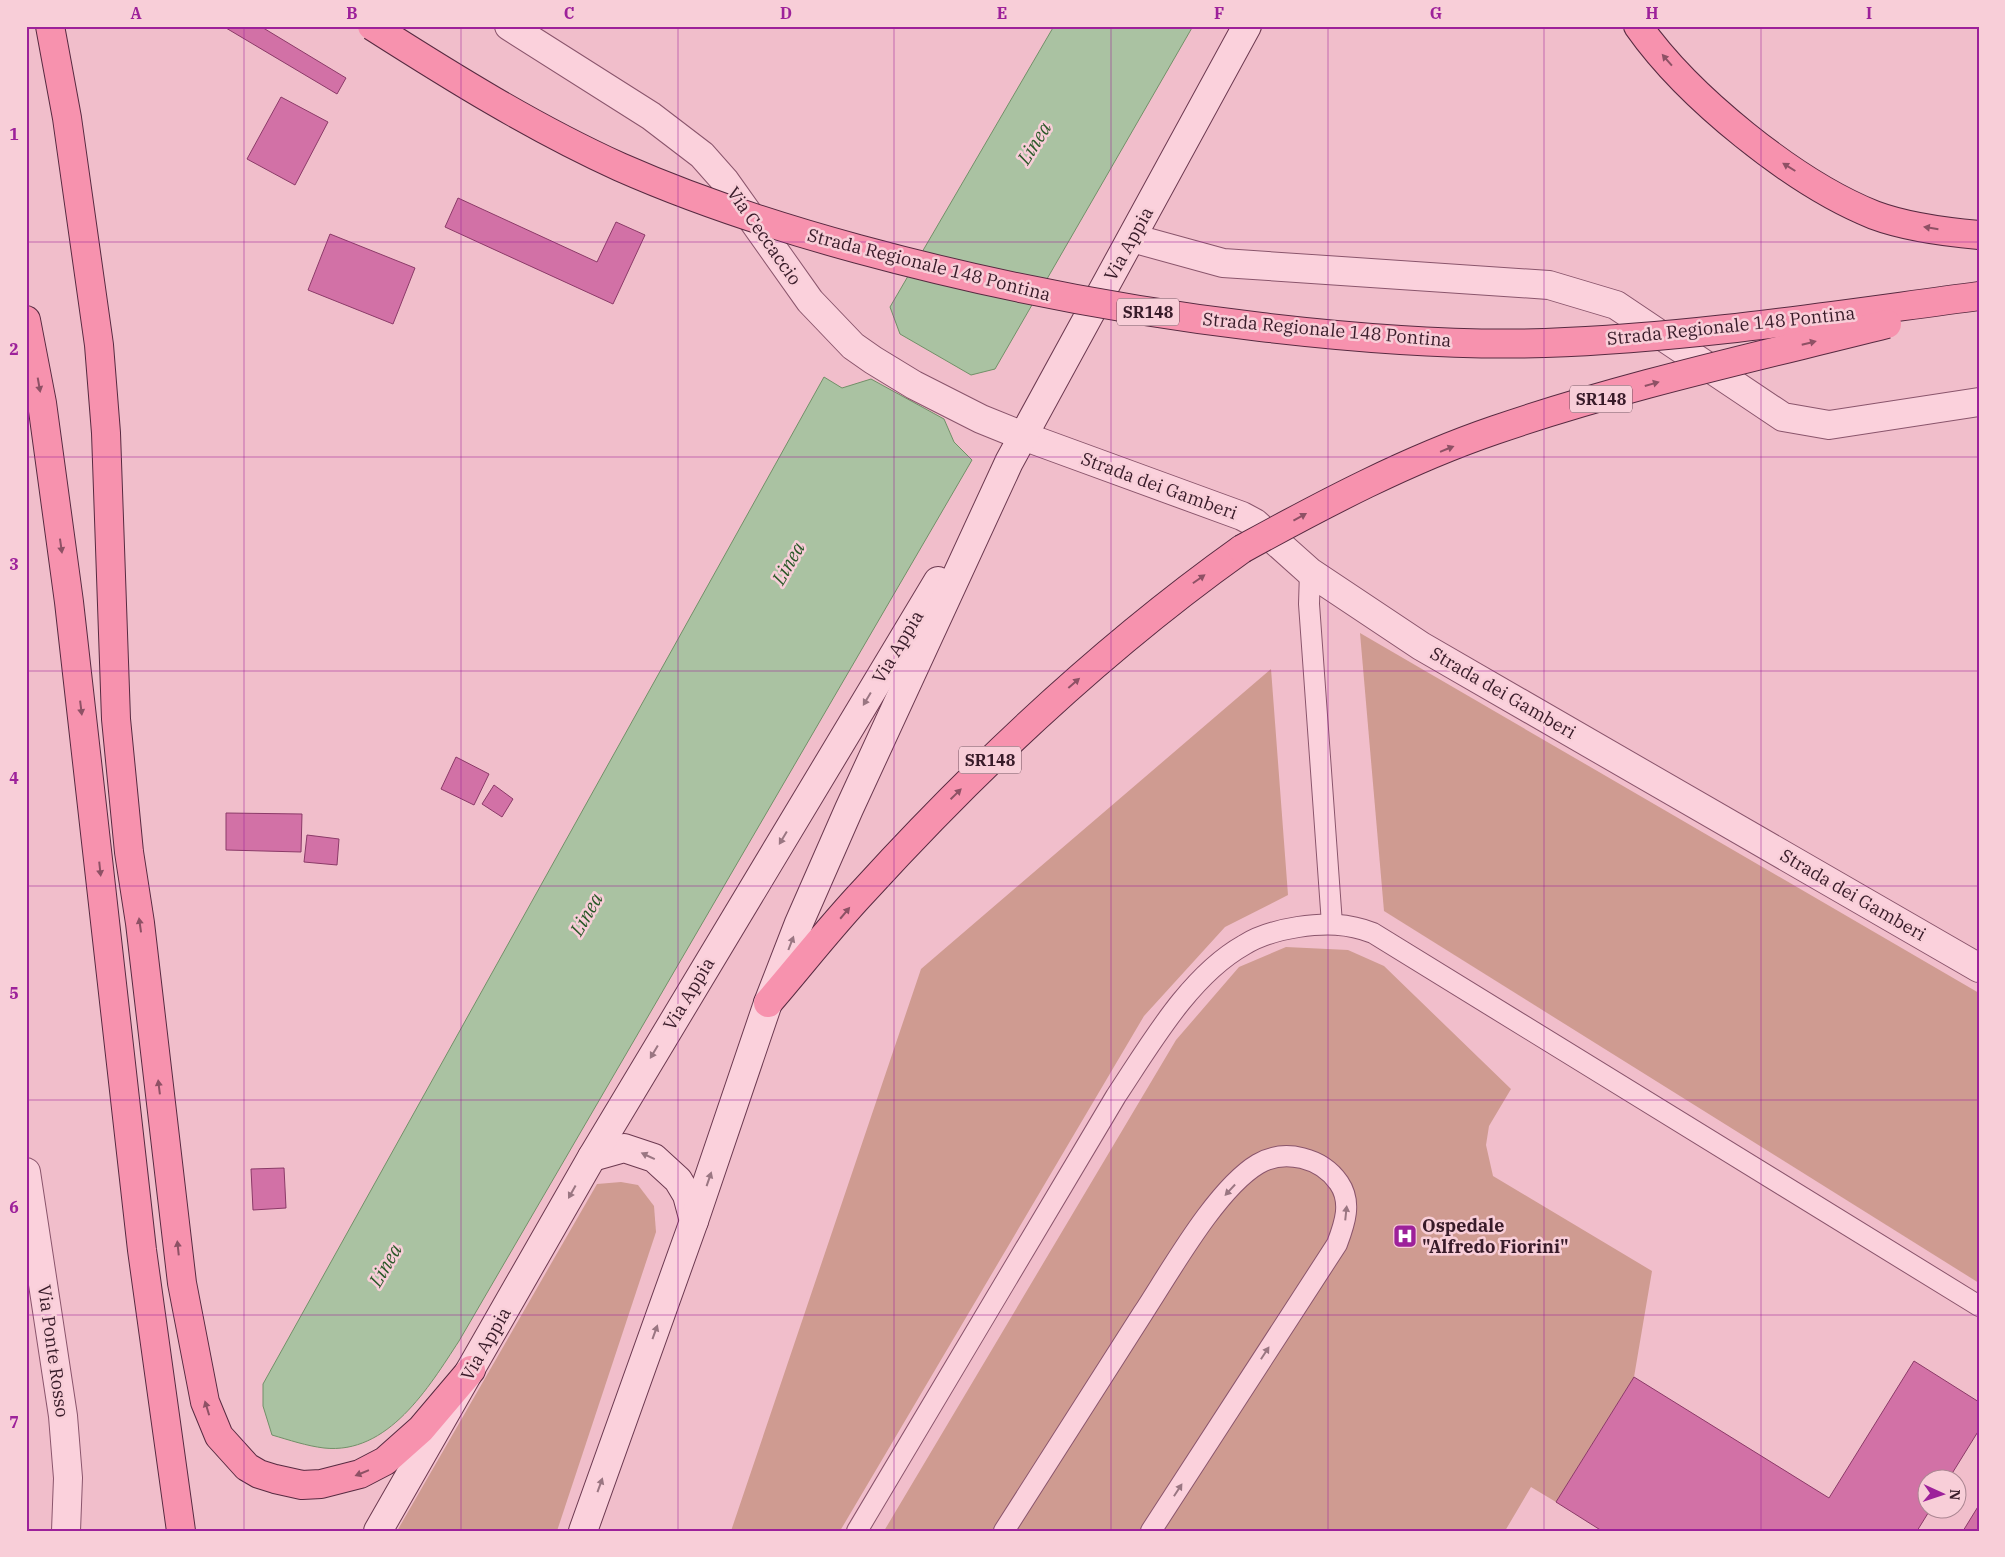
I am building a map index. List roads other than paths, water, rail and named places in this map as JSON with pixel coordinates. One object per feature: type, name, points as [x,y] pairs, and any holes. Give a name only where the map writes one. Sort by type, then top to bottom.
[{"type":"main road","points":[[50,26],[67,118],[99,345],[106,433],[116,719],[129,852],[140,923],[181,1274],[205,1402],[211,1422],[230,1450],[246,1467],[259,1474],[302,1485],[334,1482],[360,1474],[385,1461],[403,1447],[472,1370]]},
{"type":"main road","name":"Strada Regionale 148 Pontina","points":[[372,26],[501,104],[557,135],[619,166],[700,199],[762,222],[903,262],[996,284],[1090,303],[1204,320],[1320,333],[1444,342],[1526,343],[1590,341],[1708,331],[1979,296]]},
{"type":"main road","name":"Via Ceccaccio","points":[[509,26],[651,116],[702,155],[725,181],[810,301],[852,346],[914,385],[981,419],[1023,436]]},
{"type":"main road","name":"Via Appia","points":[[378,1531],[472,1370],[592,1157],[1009,462],[1248,26]]},
{"type":"main road","points":[[1638,26],[1681,77],[1722,114],[1773,158],[1830,194],[1875,215],[1916,225],[1979,236]]},
{"type":"main road","points":[[1132,238],[1223,262],[1549,285],[1616,305],[1783,417],[1829,425],[1979,402]]},
{"type":"main road","name":"SR148","points":[[768,1003],[869,885],[943,806],[1040,712],[1188,587],[1242,549],[1316,508],[1391,471],[1495,430],[1670,378],[1979,300]]},
{"type":"main road","points":[[26,320],[42,404],[70,611],[137,1214],[181,1531]]},
{"type":"main road","name":"Strada dei Gamberi","points":[[1023,436],[1235,512],[1255,523],[1310,572],[1421,646],[1979,968]]},
{"type":"main road","name":"Via Appia","points":[[583,1531],[694,1221],[768,1003],[799,923],[849,809],[1009,462]]},
{"type":"main road","points":[[592,1157],[624,1148],[654,1158],[678,1180],[687,1195],[694,1221]]},
{"type":"main road","name":"Via Ponte Rosso","points":[[26,1172],[63,1416],[68,1478],[66,1531]]},
{"type":"lane","points":[[1310,572],[1309,604],[1332,924]]},
{"type":"lane","points":[[857,1531],[1116,1096],[1173,1013],[1210,972],[1243,945],[1283,929],[1332,924],[1355,926],[1393,943],[1979,1306]]},
{"type":"lane","points":[[1004,1531],[1184,1249],[1226,1194],[1258,1164],[1272,1158],[1306,1158],[1322,1165],[1335,1177],[1345,1192],[1347,1208],[1344,1226],[1337,1244],[1151,1531]]},
{"type":"water","name":"Linea","points":[[1054,26],[1193,26],[995,369],[971,375],[900,334],[890,307]]},
{"type":"water","name":"Linea","points":[[824,377],[842,388],[871,379],[944,419],[954,442],[972,460],[459,1341],[434,1378],[404,1414],[387,1429],[368,1441],[347,1447],[324,1448],[272,1435],[263,1406],[263,1384]]},
{"type":"place","name":"Ospedale \"Alfredo Fiorini\"","points":[[1405,1236]]}]
